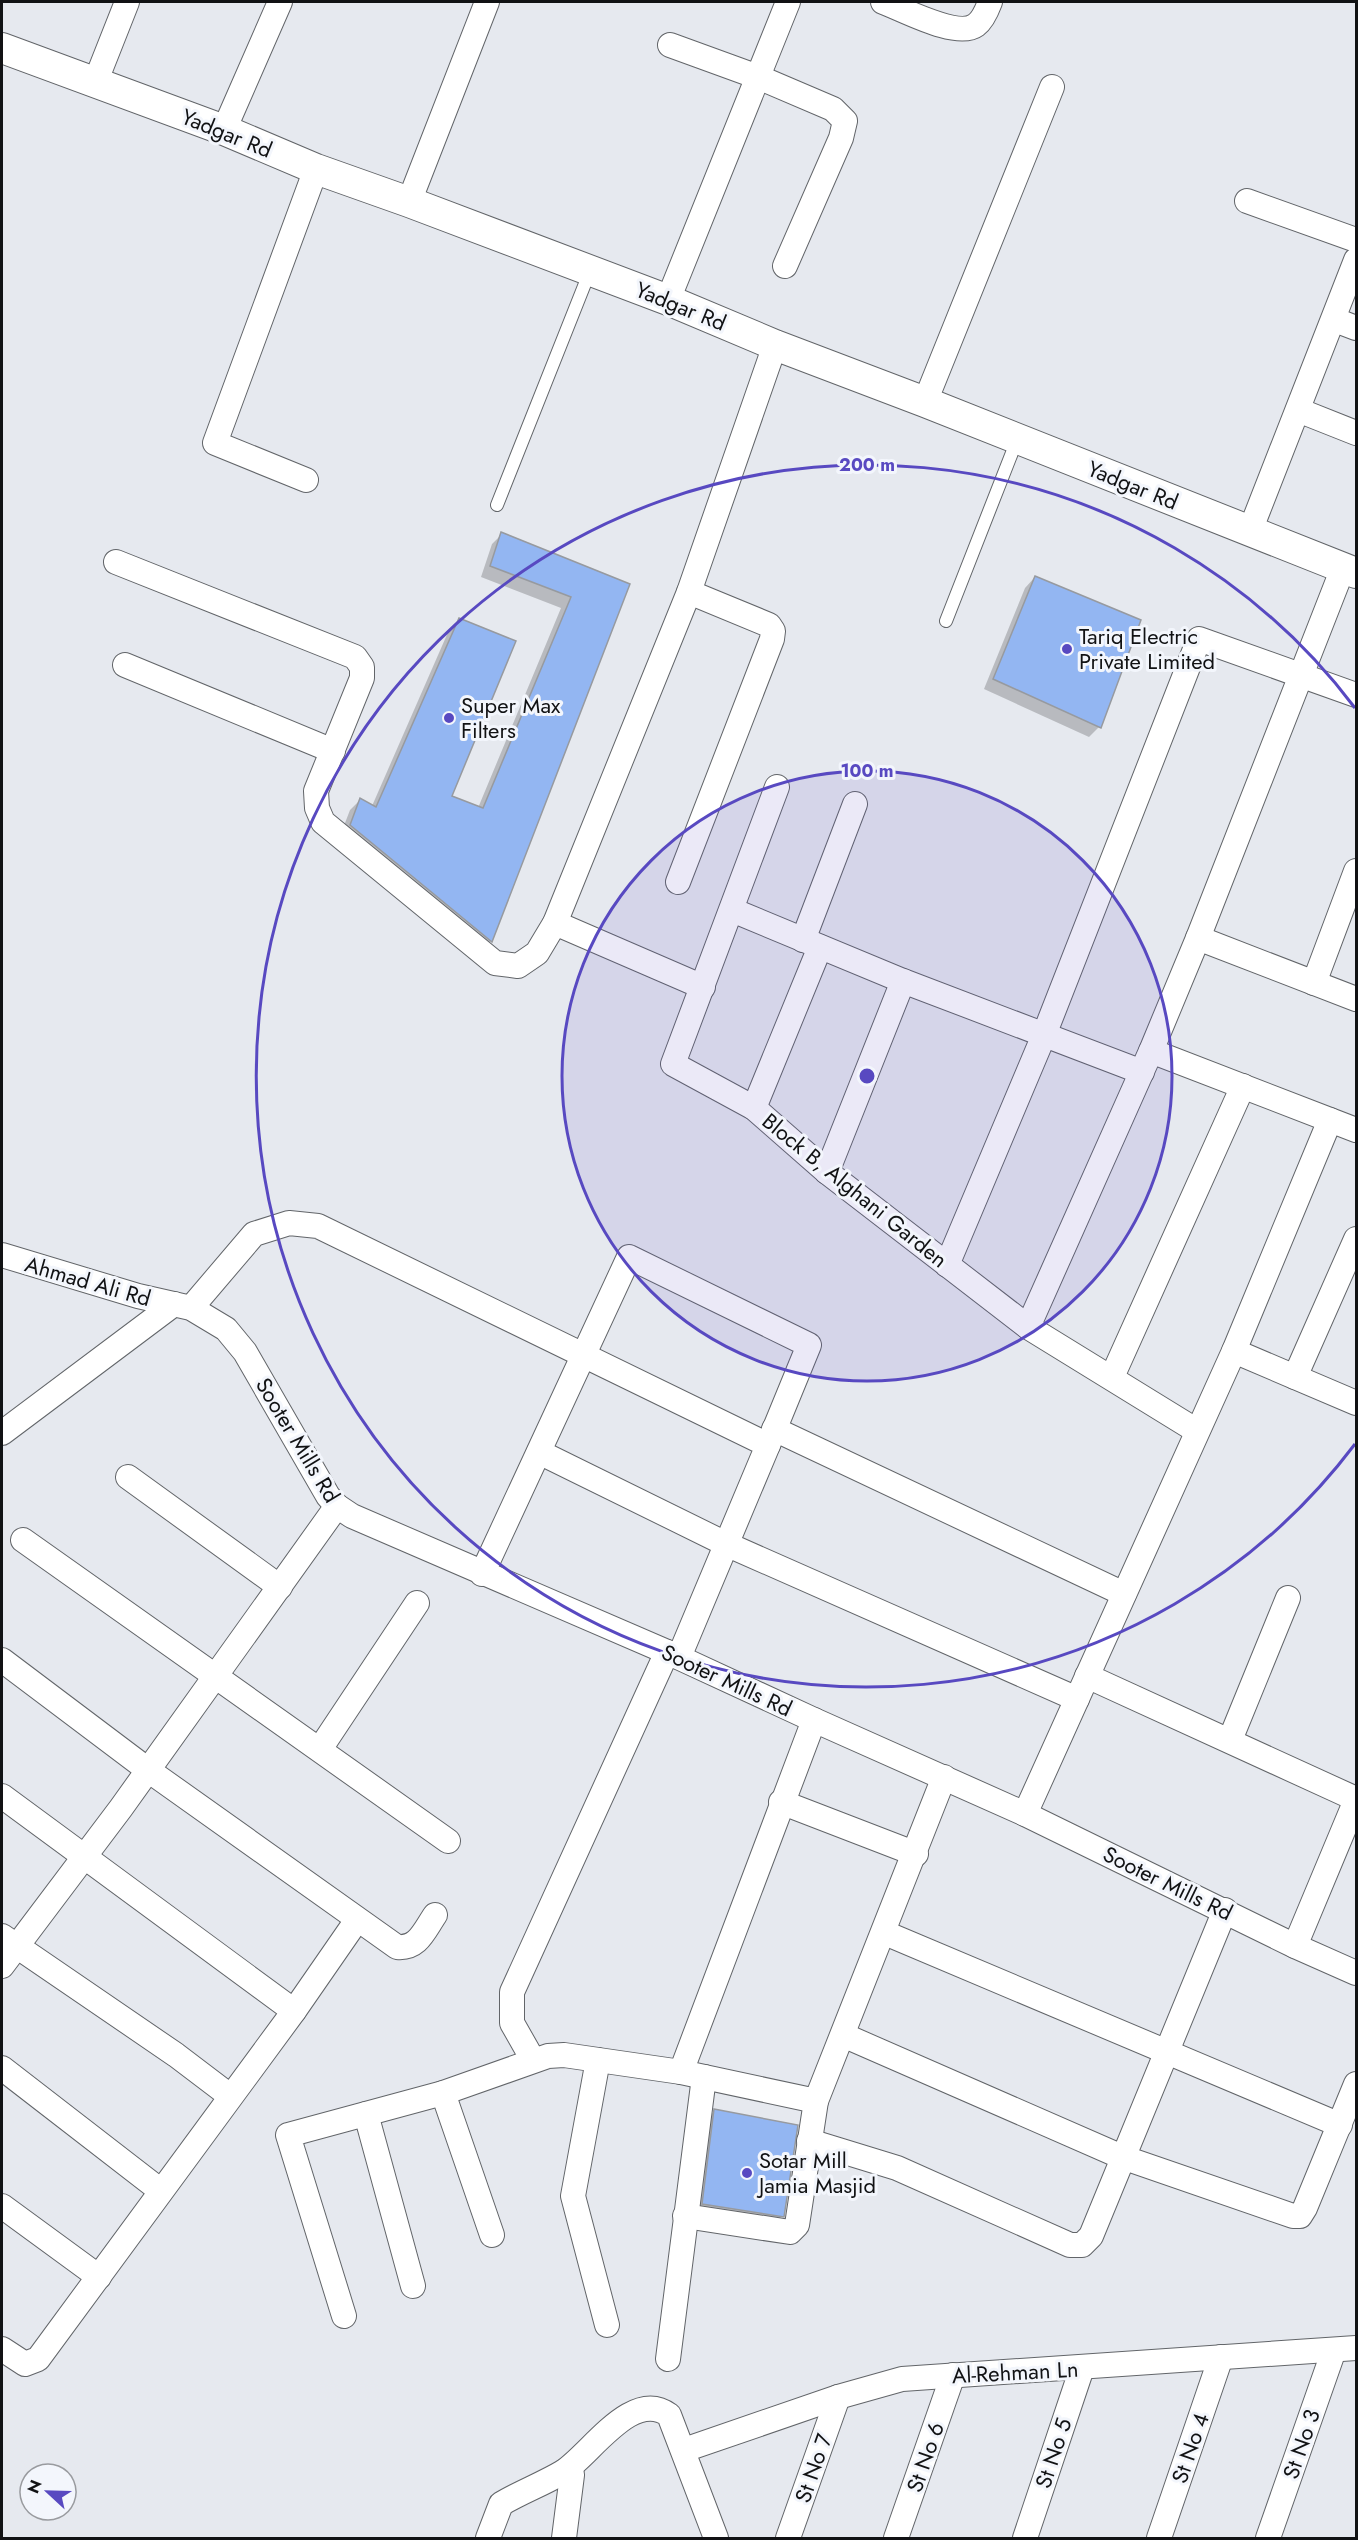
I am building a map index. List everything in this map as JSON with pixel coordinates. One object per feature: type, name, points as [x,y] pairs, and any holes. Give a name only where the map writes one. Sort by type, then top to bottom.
[{"type":"street","points":[[95,83],[127,2]]},
{"type":"street","points":[[224,130],[280,2]]},
{"type":"street","points":[[409,202],[487,2]]},
{"type":"street","points":[[668,300],[788,2]]},
{"type":"street","points":[[883,2],[950,28],[963,29],[975,26],[990,2]]},
{"type":"street","points":[[670,45],[758,77],[833,109],[845,121],[841,138],[785,266]]},
{"type":"street","name":"Yadgar Rd","points":[[2,48],[224,130],[316,169],[668,300],[775,345],[1017,438],[1350,571]]},
{"type":"street","points":[[925,402],[1052,87]]},
{"type":"street","points":[[306,480],[215,443],[316,169]]},
{"type":"street","points":[[1247,201],[1356,240]]},
{"type":"street","points":[[1250,531],[1298,410],[1346,324],[1356,260]]},
{"type":"street","points":[[116,562],[355,657],[362,667],[362,678],[316,791],[317,808],[323,822],[495,963],[518,966],[537,953],[555,923],[689,592],[775,345]]},
{"type":"street","points":[[1298,410],[1356,433]]},
{"type":"street","points":[[1028,1327],[1198,938],[1301,675],[1350,571]]},
{"type":"street","points":[[678,882],[768,651],[773,631],[769,625],[689,592]]},
{"type":"street","points":[[947,1265],[1044,1035],[1199,639],[1356,695]]},
{"type":"street","points":[[125,665],[333,751]]},
{"type":"street","points":[[555,923],[703,987],[777,787]]},
{"type":"street","points":[[754,1108],[812,944],[855,804]]},
{"type":"street","points":[[1314,983],[1356,871]]},
{"type":"street","points":[[732,910],[903,981],[1044,1035],[1243,1086],[1356,1130]]},
{"type":"street","points":[[1198,938],[1356,999]]},
{"type":"street","points":[[827,1172],[903,981]]},
{"type":"street","name":"Block B, Alghani Garden","points":[[703,987],[673,1064],[754,1108],[827,1172],[1028,1327],[1197,1431]]},
{"type":"street","points":[[1112,1377],[1243,1086]]},
{"type":"street","points":[[1025,1814],[1234,1351],[1330,1120]]},
{"type":"street","points":[[2,1433],[183,1306],[254,1234],[289,1224],[318,1226],[584,1355],[1124,1594]]},
{"type":"street","points":[[1295,1377],[1356,1239]]},
{"type":"street","name":"Ahmad Ali Rd","points":[[2,1256],[138,1296],[183,1306]]},
{"type":"street","points":[[482,1574],[629,1257],[809,1345],[726,1544],[512,1992],[512,2023],[533,2060]]},
{"type":"street","name":"Sooter Mills Rd","points":[[183,1306],[226,1329],[245,1352],[314,1475],[337,1506],[352,1516],[482,1574],[673,1654],[813,1720],[1025,1814],[1295,1946],[1356,1973]]},
{"type":"street","points":[[1234,1351],[1356,1403]]},
{"type":"street","points":[[539,1452],[726,1544],[1077,1699]]},
{"type":"street","points":[[128,1477],[280,1587]]},
{"type":"street","points":[[2,1966],[9,1941],[84,1857],[337,1506]]},
{"type":"street","points":[[22,1540],[448,1841]]},
{"type":"street","points":[[1230,1740],[1288,1598]]},
{"type":"street","points":[[320,1749],[417,1604]]},
{"type":"street","points":[[2,1660],[148,1770],[397,1947],[407,1948],[415,1944],[435,1915]]},
{"type":"street","points":[[1087,1676],[1356,1800],[1295,1946]]},
{"type":"street","points":[[668,2359],[686,2216],[692,2074],[781,1802],[813,1720]]},
{"type":"street","points":[[686,2216],[790,2232],[797,2225],[816,2102],[885,1933],[944,1778]]},
{"type":"street","points":[[2,1796],[294,2011]]},
{"type":"street","points":[[781,1802],[916,1854]]},
{"type":"street","points":[[809,2141],[897,2168],[1071,2245],[1082,2245],[1091,2236],[1225,1910]]},
{"type":"street","points":[[2,2349],[25,2364],[38,2359],[294,2011],[357,1920]]},
{"type":"street","points":[[885,1933],[1340,2125]]},
{"type":"street","points":[[9,1941],[176,2055],[230,2096]]},
{"type":"street","points":[[843,2035],[1122,2157],[1293,2216],[1300,2216],[1354,2096]]},
{"type":"street","points":[[344,2316],[288,2135],[443,2093],[533,2060],[564,2055],[692,2074],[816,2102]]},
{"type":"street","points":[[598,2060],[573,2196],[607,2325]]},
{"type":"street","points":[[2,2068],[161,2191]]},
{"type":"street","points":[[443,2093],[492,2235]]},
{"type":"street","points":[[366,2114],[413,2286]]},
{"type":"street","points":[[2,2206],[99,2277]]},
{"type":"street","name":"Al-Rehman Ln","points":[[684,2451],[838,2397],[902,2379],[1345,2349]]},
{"type":"street","name":"St No 3","points":[[1268,2538],[1345,2349]]},
{"type":"street","name":"St No 4","points":[[1159,2538],[1221,2357]]},
{"type":"street","name":"St No 5","points":[[1025,2538],[1082,2368]]},
{"type":"street","name":"St No 6","points":[[896,2538],[953,2374]]},
{"type":"street","name":"St No 7","points":[[788,2538],[838,2397]]},
{"type":"street","points":[[488,2538],[501,2504],[565,2471],[625,2418],[648,2407],[661,2409],[669,2415],[716,2538]]},
{"type":"street","points":[[564,2538],[572,2475],[565,2471]]},
{"type":"lane","points":[[497,505],[591,271]]},
{"type":"lane","points":[[946,621],[1017,438]]},
{"type":"building","name":"Super Max Filters","points":[[501,532],[630,584],[492,942],[350,825],[360,798],[376,807],[459,618],[516,641],[452,796],[483,808],[571,597],[490,566]]},
{"type":"building","name":"Tariq Electric Private Limited","points":[[1035,576],[1141,620],[1101,728],[993,679]]},
{"type":"building","name":"Sotar Mill Jamia Masjid","points":[[714,2109],[798,2125],[784,2217],[702,2204]]},
{"type":"place","name":"Tariq Electric Private Limited","points":[[1067,649]]},
{"type":"place","name":"Super Max Filters","points":[[449,718]]},
{"type":"place","name":"Sotar Mill Jamia Masjid","points":[[747,2173]]}]
